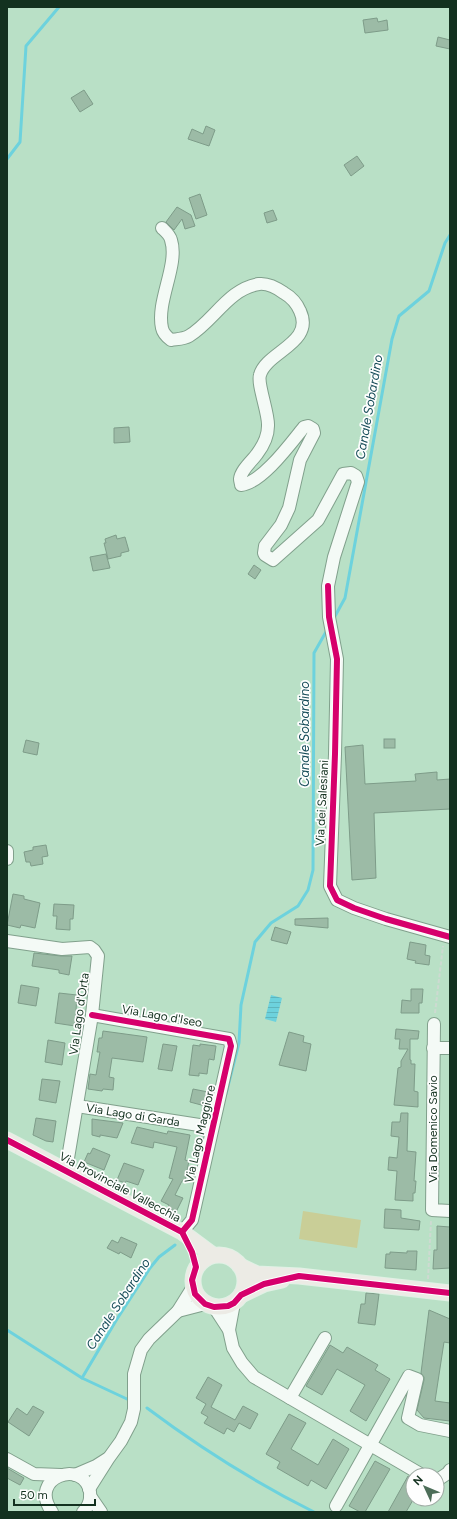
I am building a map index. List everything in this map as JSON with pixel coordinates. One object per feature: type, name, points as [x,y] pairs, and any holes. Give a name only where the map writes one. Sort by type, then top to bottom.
[{"type":"main road","name":"Via Provinciale Vallecchia","points":[[7,1140],[182,1232],[213,1255],[221,1254],[228,1256],[235,1260],[240,1266],[257,1274],[299,1276],[450,1293]]},
{"type":"main road","name":"Via Provinciale Vallecchia","points":[[182,1232],[192,1252],[196,1267],[193,1273],[193,1287]]},
{"type":"main road","points":[[196,1267],[201,1262],[213,1255]]},
{"type":"main road","points":[[238,1299],[244,1288],[245,1280],[244,1272],[240,1266]]},
{"type":"main road","name":"Via Provinciale Vallecchia","points":[[210,1305],[222,1308],[264,1284],[299,1276]]},
{"type":"main road","points":[[193,1287],[199,1299],[210,1305]]},
{"type":"street","name":"Via dei Salesiani","points":[[162,228],[171,238],[173,246],[162,312],[162,328],[166,335],[172,340],[189,337],[235,294],[250,286],[261,284],[272,286],[286,294],[297,305],[301,313],[303,320],[301,330],[296,338],[285,350],[264,366],[259,376],[269,426],[265,441],[240,478],[241,485],[248,484],[274,463],[304,427],[308,426],[313,429],[314,433],[300,460],[289,508],[281,525],[265,546],[265,555],[273,560],[318,520],[343,474],[351,473],[356,476],[358,482],[334,557],[328,586],[331,623],[337,659],[330,886],[337,900],[354,908],[386,919],[447,936]]},
{"type":"street","points":[[7,851],[7,859]]},
{"type":"street","name":"Via Lago d'Orta","points":[[7,941],[62,949],[90,948],[94,950],[98,956],[92,1015],[66,1170]]},
{"type":"street","name":"Via Lago d'Iseo","points":[[92,1015],[229,1039]]},
{"type":"street","name":"Via Domenico Savio","points":[[432,1210],[434,1024]]},
{"type":"street","name":"Via Lago Maggiore","points":[[182,1232],[192,1220],[231,1046],[229,1039]]},
{"type":"street","points":[[433,1048],[450,1048]]},
{"type":"street","name":"Via Lago di Garda","points":[[76,1106],[212,1127]]},
{"type":"street","points":[[432,1210],[450,1211]]},
{"type":"street","points":[[83,1512],[89,1503],[90,1493],[108,1459],[121,1442],[131,1422],[134,1409],[134,1374],[141,1350],[149,1339],[178,1311],[193,1287]]},
{"type":"street","points":[[229,1330],[238,1299]]},
{"type":"street","points":[[178,1311],[210,1305],[229,1330],[236,1353],[254,1377],[409,1467]]},
{"type":"street","points":[[290,1398],[325,1338]]},
{"type":"street","points":[[336,1506],[408,1376],[417,1379],[408,1418],[420,1425],[450,1431]]},
{"type":"street","points":[[7,1459],[34,1474],[75,1475],[86,1483],[101,1512]]},
{"type":"street","points":[[75,1475],[108,1459]]},
{"type":"street","points":[[34,1474],[47,1506],[52,1512]]},
{"type":"street","points":[[45,1498],[49,1484],[54,1478],[61,1475]]},
{"type":"path","points":[[434,1024],[447,936]]},
{"type":"path","points":[[427,1290],[432,1210]]},
{"type":"green space","points":[[303,1211],[361,1220],[357,1248],[299,1239]]},
{"type":"water","points":[[271,995],[282,998],[276,1022],[265,1019]]},
{"type":"building","points":[[377,18],[378,22],[387,20],[388,30],[365,33],[363,20]]},
{"type":"building","points":[[438,37],[450,40],[450,49],[436,46]]},
{"type":"building","points":[[84,90],[93,104],[80,112],[71,98]]},
{"type":"building","points":[[206,126],[215,130],[209,146],[188,139],[192,129],[203,134]]},
{"type":"building","points":[[357,156],[364,166],[351,176],[344,165]]},
{"type":"building","points":[[200,194],[207,215],[196,219],[189,198]]},
{"type":"building","points":[[177,207],[191,215],[195,226],[185,229],[182,219],[174,230],[166,222]]},
{"type":"building","points":[[273,210],[277,220],[267,223],[264,213]]},
{"type":"building","points":[[129,427],[130,442],[114,443],[114,428]]},
{"type":"building","points":[[116,535],[117,539],[125,537],[129,551],[121,553],[121,556],[108,559],[104,543],[106,543],[105,539]]},
{"type":"building","points":[[106,554],[110,568],[93,571],[90,557]]},
{"type":"building","points":[[254,565],[261,570],[255,579],[248,574]]},
{"type":"building","points":[[384,739],[395,739],[395,748],[384,748]]},
{"type":"building","points":[[26,740],[39,743],[37,755],[23,752]]},
{"type":"building","points":[[363,745],[365,784],[416,781],[415,774],[437,772],[437,780],[450,779],[450,809],[374,813],[376,878],[352,880],[345,747]]},
{"type":"building","points":[[46,845],[48,856],[42,857],[43,864],[31,866],[30,862],[26,862],[24,852],[33,850],[33,847]]},
{"type":"building","points":[[13,894],[24,896],[24,899],[40,903],[35,928],[21,925],[20,928],[7,925]]},
{"type":"building","points":[[54,904],[74,905],[73,919],[70,919],[70,930],[56,929],[57,916],[53,916]]},
{"type":"building","points":[[328,918],[328,928],[295,925],[295,919]]},
{"type":"building","points":[[275,927],[291,932],[287,944],[271,940]]},
{"type":"building","points":[[410,942],[426,945],[425,955],[430,956],[429,965],[415,963],[416,961],[407,959]]},
{"type":"building","points":[[34,953],[72,956],[69,975],[59,973],[59,970],[32,966]]},
{"type":"building","points":[[21,985],[39,988],[36,1006],[18,1003]]},
{"type":"building","points":[[411,989],[423,989],[422,1003],[419,1003],[419,1013],[401,1013],[402,1000],[411,1001]]},
{"type":"building","points":[[59,993],[77,995],[75,1026],[55,1023]]},
{"type":"building","points":[[396,1029],[419,1031],[418,1039],[410,1039],[410,1060],[411,1064],[415,1064],[414,1091],[418,1092],[418,1107],[394,1105],[398,1068],[401,1067],[401,1061],[408,1049],[399,1049],[400,1039],[395,1039]]},
{"type":"building","points":[[103,1031],[147,1037],[143,1062],[112,1058],[109,1077],[114,1078],[113,1090],[103,1089],[102,1091],[88,1089],[90,1074],[96,1075],[100,1052],[97,1052],[99,1038],[102,1038]]},
{"type":"building","points":[[289,1032],[304,1036],[303,1042],[311,1044],[306,1071],[279,1065]]},
{"type":"building","points":[[48,1040],[65,1043],[62,1065],[45,1062]]},
{"type":"building","points":[[163,1044],[177,1046],[172,1071],[158,1069]]},
{"type":"building","points":[[200,1044],[216,1046],[214,1060],[209,1059],[207,1074],[199,1073],[199,1076],[189,1075],[193,1045],[200,1046]]},
{"type":"building","points":[[42,1079],[60,1081],[56,1103],[39,1100]]},
{"type":"building","points":[[193,1089],[208,1092],[205,1106],[190,1102]]},
{"type":"building","points":[[401,1113],[408,1113],[407,1151],[416,1152],[414,1181],[416,1181],[413,1201],[395,1200],[397,1171],[388,1170],[389,1157],[397,1158],[399,1137],[391,1136],[392,1122],[400,1122]]},
{"type":"building","points":[[36,1118],[56,1121],[53,1142],[46,1141],[33,1135]]},
{"type":"building","points":[[92,1119],[123,1123],[117,1138],[92,1135]]},
{"type":"building","points":[[137,1127],[167,1134],[168,1131],[190,1135],[185,1160],[189,1161],[185,1181],[182,1181],[175,1195],[183,1198],[176,1212],[168,1208],[169,1205],[161,1201],[173,1179],[169,1178],[177,1147],[154,1142],[153,1148],[131,1143]]},
{"type":"building","points":[[93,1148],[110,1155],[104,1170],[84,1162],[88,1153],[90,1154]]},
{"type":"building","points":[[124,1163],[144,1170],[138,1185],[117,1180]]},
{"type":"building","points":[[385,1209],[401,1210],[401,1218],[420,1221],[419,1230],[384,1228]]},
{"type":"building","points":[[437,1226],[450,1227],[450,1268],[433,1269],[434,1250],[437,1250]]},
{"type":"building","points":[[121,1237],[137,1244],[131,1258],[120,1252],[119,1254],[107,1248],[112,1240],[118,1243]]},
{"type":"building","points":[[407,1251],[417,1251],[416,1270],[385,1268],[386,1254],[390,1254],[390,1252],[407,1253]]},
{"type":"building","points":[[366,1293],[379,1294],[375,1325],[358,1323],[361,1304],[365,1304]]},
{"type":"building","points":[[429,1310],[450,1319],[450,1343],[444,1342],[435,1401],[450,1403],[450,1421],[424,1418],[417,1410],[424,1380],[421,1373]]},
{"type":"building","points":[[330,1345],[343,1353],[347,1347],[378,1365],[375,1370],[390,1379],[366,1421],[350,1411],[365,1385],[337,1369],[322,1395],[306,1386]]},
{"type":"building","points":[[208,1377],[222,1385],[211,1407],[235,1420],[243,1406],[258,1414],[250,1429],[239,1423],[234,1432],[227,1428],[224,1434],[204,1423],[208,1417],[201,1413],[206,1404],[196,1398]]},
{"type":"building","points":[[33,1406],[44,1412],[29,1436],[8,1422],[17,1408],[27,1415]]},
{"type":"building","points":[[289,1414],[306,1423],[291,1449],[318,1465],[333,1439],[349,1449],[326,1489],[311,1480],[308,1486],[277,1468],[280,1462],[266,1454]]},
{"type":"building","points":[[375,1461],[390,1469],[365,1512],[360,1512],[349,1506]]},
{"type":"building","points":[[7,1468],[24,1478],[20,1485],[7,1478]]},
{"type":"building","points":[[405,1481],[405,1507],[409,1507],[406,1512],[388,1512]]},
{"type":"waterway","points":[[7,159],[20,142],[26,46],[59,7]]},
{"type":"waterway","name":"Canale Sobardino","points":[[334,618],[345,598],[392,339],[399,316],[429,291],[445,243],[450,235]]},
{"type":"waterway","name":"Canale Sobardino","points":[[226,1094],[239,1043],[241,1005],[255,942],[271,923],[298,906],[308,890],[313,870],[314,653],[327,630]]},
{"type":"waterway","name":"Canale Sobardino","points":[[82,1378],[117,1319],[150,1268],[159,1257],[175,1245]]},
{"type":"waterway","points":[[7,1330],[82,1378],[127,1399]]},
{"type":"waterway","points":[[147,1408],[228,1464],[314,1512]]},
{"type":"cycle path","points":[[328,586],[329,617],[337,659],[330,886],[337,900],[354,908],[386,919],[450,937]]},
{"type":"cycle path","points":[[92,1015],[229,1039],[231,1046],[192,1220],[182,1232]]},
{"type":"cycle path","points":[[7,1140],[182,1232],[192,1252],[196,1267],[192,1280],[195,1294],[205,1304],[214,1307],[228,1306],[234,1303],[241,1295],[264,1284],[299,1276],[450,1293]]}]
